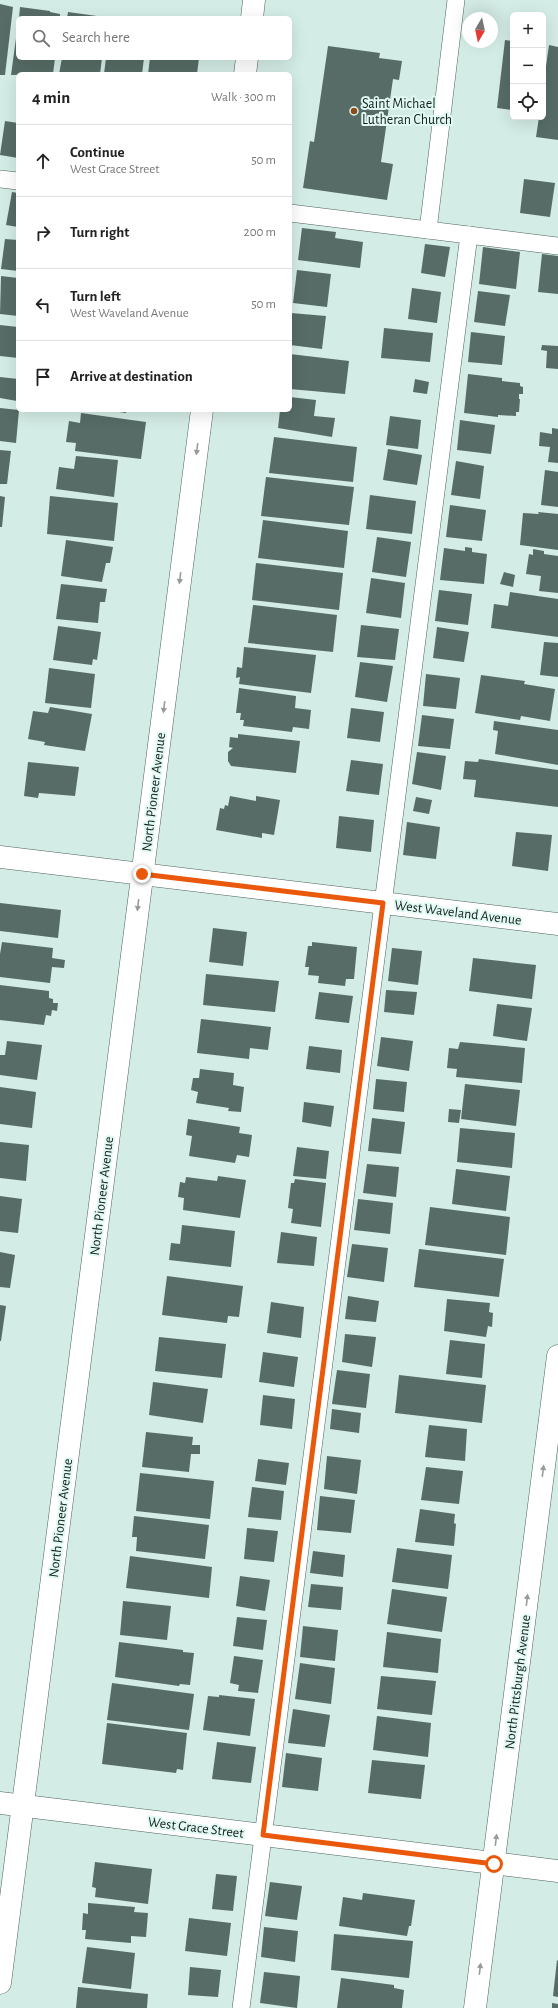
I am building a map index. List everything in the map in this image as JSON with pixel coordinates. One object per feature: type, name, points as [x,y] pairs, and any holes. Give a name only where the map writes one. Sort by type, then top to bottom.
[{"type":"street","points":[[252,16],[254,0]]},
{"type":"street","points":[[245,72],[247,60]]},
{"type":"street","name":"North Pioneer Avenue","points":[[0,1983],[202,412]]},
{"type":"street","name":"West Waveland Avenue","points":[[0,857],[558,924]]},
{"type":"street","name":"North Pittsburgh Avenue","points":[[475,2008],[558,1356]]},
{"type":"street","name":"West Grace Street","points":[[0,1804],[558,1871]]},
{"type":"lane","points":[[428,230],[456,0]]},
{"type":"lane","points":[[0,179],[16,181]]},
{"type":"lane","points":[[292,213],[558,246]]},
{"type":"lane","points":[[241,2008],[469,235]]},
{"type":"building","points":[[0,4],[13,7],[5,75],[0,75]]},
{"type":"building","points":[[20,7],[50,11],[60,14],[60,16],[19,16]]},
{"type":"building","points":[[68,12],[97,16],[67,16]]},
{"type":"building","points":[[16,38],[16,60],[55,60],[53,72],[16,72],[16,75],[11,75]]},
{"type":"building","points":[[505,40],[510,41],[510,110],[497,108]]},
{"type":"building","points":[[549,45],[558,47],[558,140],[536,137],[539,120],[546,120],[546,66]]},
{"type":"building","name":"Saint Michael Lutheran Church","points":[[328,46],[380,53],[379,58],[402,61],[399,80],[393,79],[381,162],[393,164],[387,200],[303,188],[310,141],[314,142]]},
{"type":"building","points":[[62,60],[102,60],[100,72],[59,72]]},
{"type":"building","points":[[106,60],[144,60],[142,72],[104,72]]},
{"type":"building","points":[[150,60],[199,60],[197,72],[148,72]]},
{"type":"building","points":[[5,121],[16,123],[16,158],[0,155]]},
{"type":"building","points":[[524,179],[555,183],[550,217],[520,213]]},
{"type":"building","points":[[12,192],[16,193],[16,227],[6,225]]},
{"type":"building","points":[[302,228],[336,232],[335,238],[363,242],[360,268],[298,260]]},
{"type":"building","points":[[5,239],[16,240],[16,271],[1,269]]},
{"type":"building","points":[[425,244],[450,247],[445,277],[421,273]]},
{"type":"building","points":[[483,247],[520,252],[516,289],[479,284]]},
{"type":"building","points":[[542,254],[558,256],[558,294],[538,292]]},
{"type":"building","points":[[297,270],[331,274],[327,307],[293,303]]},
{"type":"building","points":[[1,276],[16,278],[16,316],[0,314]]},
{"type":"building","points":[[412,288],[441,292],[437,323],[408,319]]},
{"type":"building","points":[[478,291],[510,295],[505,326],[474,322]]},
{"type":"building","points":[[292,313],[326,316],[322,349],[292,345]]},
{"type":"building","points":[[0,325],[16,327],[16,358],[0,356]]},
{"type":"building","points":[[384,328],[433,333],[430,362],[381,358]]},
{"type":"building","points":[[471,332],[505,336],[502,365],[468,362]]},
{"type":"building","points":[[542,345],[558,346],[558,369],[546,368],[547,351],[541,350]]},
{"type":"building","points":[[292,354],[349,361],[345,394],[292,389]]},
{"type":"building","points":[[468,374],[502,378],[502,381],[520,383],[520,386],[523,387],[523,394],[519,394],[519,412],[516,412],[516,416],[498,415],[498,417],[464,413]]},
{"type":"building","points":[[0,377],[16,379],[16,401],[0,398]]},
{"type":"building","points":[[415,379],[429,382],[427,394],[413,392]]},
{"type":"building","points":[[292,397],[316,400],[314,416],[335,418],[332,437],[278,428],[280,412],[292,412]]},
{"type":"building","points":[[0,408],[16,410],[16,412],[19,412],[16,443],[0,441]]},
{"type":"building","points":[[81,413],[146,422],[141,459],[75,451],[76,443],[66,442],[69,421],[80,423]]},
{"type":"building","points":[[390,416],[421,420],[418,449],[386,445]]},
{"type":"building","points":[[460,420],[495,425],[491,454],[457,450]]},
{"type":"building","points":[[552,428],[558,429],[558,463],[548,462],[550,447],[539,446],[540,432],[552,434]]},
{"type":"building","points":[[274,437],[357,447],[353,482],[269,473]]},
{"type":"building","points":[[388,449],[422,455],[417,485],[383,480]]},
{"type":"building","points":[[0,450],[11,451],[7,484],[0,484]]},
{"type":"building","points":[[76,456],[118,460],[114,497],[56,489],[59,467],[74,469]]},
{"type":"building","points":[[456,461],[484,466],[480,499],[451,495]]},
{"type":"building","points":[[545,470],[558,472],[558,507],[541,505]]},
{"type":"building","points":[[266,477],[354,487],[349,525],[261,516]]},
{"type":"building","points":[[370,495],[416,501],[412,534],[366,529]]},
{"type":"building","points":[[0,496],[5,497],[2,527],[0,527]]},
{"type":"building","points":[[50,496],[118,503],[114,541],[47,534]]},
{"type":"building","points":[[450,505],[486,510],[482,541],[446,537]]},
{"type":"building","points":[[538,512],[558,514],[558,550],[520,545],[523,513],[539,514]]},
{"type":"building","points":[[263,520],[348,531],[344,568],[258,558]]},
{"type":"building","points":[[377,537],[411,542],[406,577],[372,572]]},
{"type":"building","points":[[66,540],[113,547],[110,563],[106,563],[102,582],[61,576]]},
{"type":"building","points":[[465,547],[472,548],[472,552],[487,554],[484,584],[440,580],[444,548],[465,551]]},
{"type":"building","points":[[533,549],[544,551],[544,554],[558,556],[558,593],[539,591],[541,576],[526,574],[529,554],[533,555]]},
{"type":"building","points":[[256,563],[343,573],[339,610],[252,600]]},
{"type":"building","points":[[504,572],[515,575],[513,587],[500,584]]},
{"type":"building","points":[[371,578],[405,583],[401,618],[366,613]]},
{"type":"building","points":[[61,584],[107,589],[105,602],[100,602],[98,623],[56,619]]},
{"type":"building","points":[[439,590],[472,594],[468,625],[435,621]]},
{"type":"building","points":[[510,592],[558,599],[558,637],[491,628],[494,604],[508,606]]},
{"type":"building","points":[[253,605],[337,615],[333,652],[248,643]]},
{"type":"building","points":[[361,625],[399,629],[395,660],[357,657]]},
{"type":"building","points":[[58,626],[101,632],[97,660],[93,659],[92,665],[53,660]]},
{"type":"building","points":[[437,627],[469,632],[464,662],[433,658]]},
{"type":"building","points":[[544,642],[558,643],[558,677],[540,675]]},
{"type":"building","points":[[244,647],[316,655],[311,693],[239,684],[240,677],[236,678],[237,667],[242,668]]},
{"type":"building","points":[[360,662],[393,666],[387,702],[355,697]]},
{"type":"building","points":[[49,668],[95,674],[91,708],[45,703]]},
{"type":"building","points":[[426,674],[460,678],[456,709],[423,706]]},
{"type":"building","points":[[481,675],[525,681],[524,684],[555,689],[550,721],[521,716],[520,720],[475,713]]},
{"type":"building","points":[[239,688],[296,696],[295,708],[311,710],[309,729],[293,727],[292,732],[243,726],[244,720],[240,720],[241,713],[236,713]]},
{"type":"building","points":[[50,707],[92,714],[85,751],[44,745],[45,742],[28,739],[33,711],[48,713]]},
{"type":"building","points":[[351,708],[384,712],[380,742],[347,738]]},
{"type":"building","points":[[422,715],[454,719],[450,749],[418,746]]},
{"type":"building","points":[[494,721],[558,730],[558,765],[495,754],[498,731],[493,730]]},
{"type":"building","points":[[238,734],[300,741],[296,773],[231,766],[228,761],[228,752],[233,748],[229,747],[230,737],[238,738]]},
{"type":"building","points":[[417,752],[446,756],[441,790],[412,784]]},
{"type":"building","points":[[479,759],[558,770],[558,807],[474,797],[476,780],[463,779],[465,761],[478,762]]},
{"type":"building","points":[[351,760],[383,764],[379,795],[346,791]]},
{"type":"building","points":[[28,762],[79,767],[75,796],[39,793],[38,798],[24,796]]},
{"type":"building","points":[[230,796],[256,801],[256,796],[280,800],[274,835],[262,833],[262,838],[216,830],[220,808],[224,809],[225,805],[228,806]]},
{"type":"building","points":[[416,797],[432,800],[429,814],[413,811]]},
{"type":"building","points":[[339,816],[374,820],[371,852],[336,848]]},
{"type":"building","points":[[407,822],[440,827],[436,859],[403,855]]},
{"type":"building","points":[[516,832],[552,835],[548,871],[512,866]]},
{"type":"building","points":[[0,903],[61,910],[58,938],[0,931]]},
{"type":"building","points":[[213,928],[247,932],[243,966],[209,962]]},
{"type":"building","points":[[2,942],[53,948],[52,958],[65,960],[64,968],[52,967],[50,983],[0,977],[0,954]]},
{"type":"building","points":[[312,942],[357,947],[354,979],[346,979],[345,986],[318,983],[319,976],[308,975],[309,967],[305,967],[308,946],[312,946]]},
{"type":"building","points":[[392,948],[422,951],[418,985],[388,981]]},
{"type":"building","points":[[473,958],[536,965],[532,999],[469,991]]},
{"type":"building","points":[[206,974],[279,981],[275,1012],[203,1005]]},
{"type":"building","points":[[0,985],[49,991],[49,998],[53,999],[53,1003],[58,1003],[57,1011],[52,1010],[51,1016],[46,1015],[44,1025],[0,1020]]},
{"type":"building","points":[[386,990],[417,992],[414,1015],[384,1012]]},
{"type":"building","points":[[319,992],[353,996],[349,1023],[315,1019]]},
{"type":"building","points":[[497,1004],[532,1008],[527,1041],[493,1036]]},
{"type":"building","points":[[201,1019],[271,1027],[268,1050],[250,1048],[249,1059],[197,1053]]},
{"type":"building","points":[[381,1037],[413,1041],[409,1071],[377,1066]]},
{"type":"building","points":[[7,1041],[42,1045],[37,1080],[0,1075],[0,1055],[5,1055]]},
{"type":"building","points":[[460,1042],[525,1048],[522,1083],[456,1077],[457,1069],[447,1068],[449,1048],[458,1049]]},
{"type":"building","points":[[309,1046],[342,1050],[340,1073],[306,1069]]},
{"type":"building","points":[[200,1069],[234,1073],[233,1085],[244,1087],[241,1112],[228,1111],[229,1108],[196,1103],[198,1092],[191,1090],[193,1078],[199,1078]]},
{"type":"building","points":[[376,1079],[407,1082],[404,1112],[373,1109]]},
{"type":"building","points":[[465,1084],[520,1090],[516,1126],[461,1119]]},
{"type":"building","points":[[0,1087],[36,1092],[32,1128],[0,1124]]},
{"type":"building","points":[[304,1102],[334,1106],[331,1127],[302,1122]]},
{"type":"building","points":[[449,1109],[461,1110],[459,1123],[448,1122]]},
{"type":"building","points":[[372,1118],[405,1122],[401,1154],[368,1151]]},
{"type":"building","points":[[188,1119],[240,1127],[239,1133],[252,1135],[249,1157],[237,1155],[235,1163],[189,1156],[192,1136],[186,1135]]},
{"type":"building","points":[[460,1128],[515,1133],[512,1168],[457,1162]]},
{"type":"building","points":[[0,1142],[29,1145],[26,1181],[0,1178]]},
{"type":"building","points":[[297,1147],[329,1151],[326,1179],[293,1176]]},
{"type":"building","points":[[367,1164],[399,1167],[396,1197],[363,1193]]},
{"type":"building","points":[[456,1169],[510,1176],[506,1211],[452,1204]]},
{"type":"building","points":[[218,1176],[246,1180],[240,1218],[183,1210],[184,1198],[178,1197],[180,1182],[185,1183],[186,1177],[217,1181]]},
{"type":"building","points":[[295,1179],[326,1183],[321,1227],[291,1223],[293,1209],[288,1208],[291,1183],[294,1183]]},
{"type":"building","points":[[0,1196],[22,1199],[18,1233],[0,1231]]},
{"type":"building","points":[[358,1199],[393,1203],[390,1234],[354,1230]]},
{"type":"building","points":[[430,1207],[510,1217],[506,1255],[425,1245]]},
{"type":"building","points":[[182,1225],[235,1231],[231,1267],[169,1260],[171,1243],[180,1244]]},
{"type":"building","points":[[281,1232],[317,1237],[314,1266],[277,1263]]},
{"type":"building","points":[[352,1244],[388,1248],[384,1282],[347,1277]]},
{"type":"building","points":[[419,1249],[504,1259],[499,1297],[414,1287]]},
{"type":"building","points":[[0,1252],[15,1255],[10,1288],[0,1287]]},
{"type":"building","points":[[167,1276],[243,1286],[239,1317],[228,1316],[227,1323],[162,1315]]},
{"type":"building","points":[[348,1296],[379,1301],[376,1322],[345,1319]]},
{"type":"building","points":[[447,1299],[490,1303],[489,1312],[493,1313],[492,1327],[488,1326],[486,1337],[444,1331]]},
{"type":"building","points":[[271,1302],[304,1307],[301,1338],[267,1333]]},
{"type":"building","points":[[0,1305],[6,1306],[1,1341],[0,1341]]},
{"type":"building","points":[[345,1334],[376,1337],[372,1367],[342,1362]]},
{"type":"building","points":[[159,1337],[226,1344],[222,1378],[155,1371]]},
{"type":"building","points":[[450,1340],[485,1344],[482,1378],[446,1374]]},
{"type":"building","points":[[263,1352],[298,1357],[294,1387],[259,1382]]},
{"type":"building","points":[[337,1370],[370,1374],[366,1408],[332,1404]]},
{"type":"building","points":[[399,1375],[486,1385],[482,1423],[395,1413]]},
{"type":"building","points":[[153,1382],[208,1389],[203,1423],[149,1415]]},
{"type":"building","points":[[263,1395],[295,1399],[292,1429],[260,1425]]},
{"type":"building","points":[[332,1409],[361,1413],[359,1433],[330,1429]]},
{"type":"building","points":[[429,1425],[467,1429],[465,1461],[425,1457]]},
{"type":"building","points":[[146,1432],[193,1437],[192,1445],[200,1445],[200,1454],[191,1454],[189,1472],[142,1467]]},
{"type":"building","points":[[327,1456],[361,1460],[357,1494],[324,1489]]},
{"type":"building","points":[[258,1459],[289,1463],[286,1485],[255,1481]]},
{"type":"building","points":[[426,1467],[463,1471],[459,1504],[421,1500]]},
{"type":"building","points":[[140,1473],[214,1481],[210,1519],[136,1511]]},
{"type":"building","points":[[252,1487],[284,1491],[281,1520],[248,1517]]},
{"type":"building","points":[[320,1496],[355,1500],[351,1533],[317,1530]]},
{"type":"building","points":[[420,1509],[455,1514],[454,1523],[456,1524],[454,1546],[415,1542]]},
{"type":"building","points":[[134,1516],[209,1525],[205,1559],[136,1551],[137,1537],[132,1537]]},
{"type":"building","points":[[247,1528],[278,1531],[274,1562],[244,1559]]},
{"type":"building","points":[[397,1548],[452,1555],[448,1589],[392,1582]]},
{"type":"building","points":[[313,1551],[345,1555],[343,1577],[310,1573]]},
{"type":"building","points":[[130,1556],[212,1567],[209,1598],[126,1588]]},
{"type":"building","points":[[240,1576],[270,1580],[265,1611],[236,1606]]},
{"type":"building","points":[[311,1584],[343,1587],[341,1610],[308,1607]]},
{"type":"building","points":[[392,1589],[447,1597],[442,1632],[387,1624]]},
{"type":"building","points":[[123,1601],[171,1606],[167,1640],[120,1635]]},
{"type":"building","points":[[237,1617],[267,1620],[263,1650],[233,1646]]},
{"type":"building","points":[[303,1626],[338,1630],[335,1661],[300,1657]]},
{"type":"building","points":[[387,1632],[441,1639],[438,1673],[383,1667]]},
{"type":"building","points":[[119,1642],[183,1650],[183,1652],[194,1653],[190,1685],[180,1684],[179,1686],[115,1677]]},
{"type":"building","points":[[234,1656],[263,1660],[258,1693],[238,1691],[239,1685],[230,1683]]},
{"type":"building","points":[[300,1663],[335,1668],[331,1704],[295,1699]]},
{"type":"building","points":[[381,1676],[436,1681],[432,1715],[377,1709]]},
{"type":"building","points":[[112,1683],[194,1694],[189,1730],[107,1720]]},
{"type":"building","points":[[219,1695],[255,1699],[250,1736],[203,1730],[208,1696],[219,1697]]},
{"type":"building","points":[[293,1709],[330,1715],[325,1747],[288,1743]]},
{"type":"building","points":[[377,1716],[431,1723],[428,1757],[373,1750]]},
{"type":"building","points":[[107,1723],[187,1733],[183,1770],[177,1769],[176,1773],[102,1764]]},
{"type":"building","points":[[217,1742],[256,1747],[251,1783],[212,1779]]},
{"type":"building","points":[[286,1753],[322,1758],[318,1791],[282,1787]]},
{"type":"building","points":[[372,1760],[425,1765],[421,1799],[368,1793]]},
{"type":"building","points":[[95,1862],[152,1869],[148,1904],[95,1897],[96,1888],[92,1887]]},
{"type":"building","points":[[216,1874],[237,1876],[233,1911],[212,1909]]},
{"type":"building","points":[[270,1882],[302,1886],[297,1920],[265,1916]]},
{"type":"building","points":[[363,1893],[415,1900],[411,1926],[409,1926],[407,1936],[339,1926],[343,1897],[362,1900]]},
{"type":"building","points":[[88,1903],[135,1907],[134,1912],[148,1913],[146,1937],[131,1936],[131,1943],[85,1939],[86,1930],[82,1930],[83,1913],[88,1914]]},
{"type":"building","points":[[189,1918],[231,1923],[227,1956],[185,1951]]},
{"type":"building","points":[[264,1927],[298,1931],[295,1962],[261,1957]]},
{"type":"building","points":[[334,1934],[413,1941],[409,1978],[331,1970]]},
{"type":"building","points":[[87,1947],[135,1953],[131,1989],[82,1983]]},
{"type":"building","points":[[557,1960],[558,1961],[558,1997],[553,1996]]},
{"type":"building","points":[[190,1967],[221,1970],[218,1997],[188,1995]]},
{"type":"building","points":[[264,1972],[300,1976],[297,2008],[260,2003]]},
{"type":"building","points":[[341,1978],[394,1985],[394,1988],[404,1990],[402,2008],[337,2008]]},
{"type":"building","points":[[78,1987],[148,1994],[147,2008],[76,2008]]},
{"type":"building","points":[[552,2003],[558,2004],[558,2008],[552,2008]]},
{"type":"place","name":"Saint Michael Lutheran Church","points":[[354,111]]},
{"type":"route","points":[[142,874],[383,903],[263,1835],[494,1864]]}]
